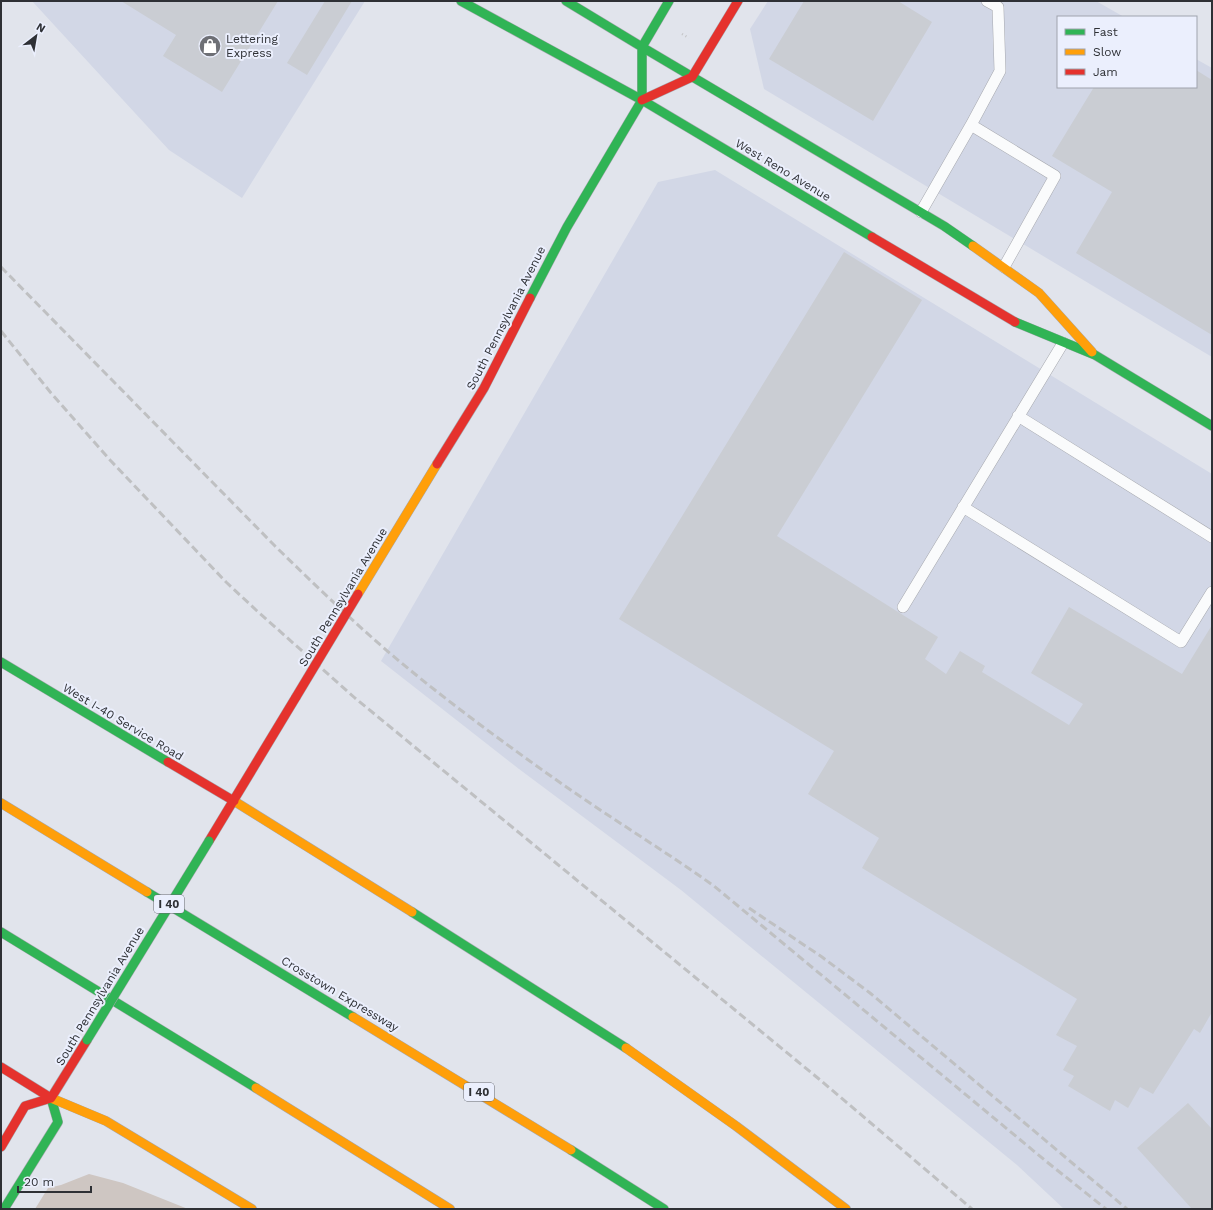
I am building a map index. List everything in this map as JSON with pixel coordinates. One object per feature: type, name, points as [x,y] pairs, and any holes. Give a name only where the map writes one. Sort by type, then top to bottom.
[{"type":"main road","name":"West Reno Avenue","points":[[462,1],[642,100],[1020,325],[1095,355],[1212,426]]},
{"type":"main road","name":"West Reno Avenue","points":[[566,1],[921,212],[1004,266],[1039,293],[1095,355]]},
{"type":"main road","points":[[669,1],[642,47],[642,100],[692,77],[738,1]]},
{"type":"main road","name":"South Pennsylvania Avenue","points":[[51,1098],[234,801],[484,388],[543,272],[642,100]]},
{"type":"main road","name":"West I-40 Service Road","points":[[1,662],[234,801],[460,941],[621,1045],[736,1126],[846,1209]]},
{"type":"main road","name":"Crosstown Expressway","points":[[1,802],[548,1135],[664,1209]]},
{"type":"main road","points":[[1,932],[328,1132],[450,1209]]},
{"type":"main road","points":[[1,1067],[51,1098],[106,1120],[252,1209]]},
{"type":"main road","points":[[1,1147],[25,1106],[51,1098]]},
{"type":"main road","points":[[4,1209],[58,1122],[51,1098]]},
{"type":"lane","points":[[921,212],[1000,71],[998,7],[987,1]]},
{"type":"lane","points":[[971,125],[1055,176],[1004,266]]},
{"type":"lane","points":[[903,607],[1063,342]]},
{"type":"lane","points":[[1018,416],[1212,537]]},
{"type":"lane","points":[[963,507],[1181,642],[1212,592]]},
{"type":"shaded area","points":[[32,1],[365,1],[242,198],[169,150]]},
{"type":"shaded area","points":[[768,1],[1096,1],[1122,16],[1057,16],[1057,88],[1197,88],[1197,60],[1212,68],[1212,357],[764,89],[750,29]]},
{"type":"shaded area","points":[[715,170],[1212,474],[1212,1209],[1064,1209],[1017,1165],[681,890],[519,769],[381,661],[658,182]]},
{"type":"shaded area","points":[[89,1174],[123,1183],[188,1209],[35,1209],[48,1188],[61,1185]]},
{"type":"building","name":"Lettering Express","points":[[121,1],[278,1],[222,92],[163,56],[176,35]]},
{"type":"building","points":[[325,1],[352,1],[307,75],[287,63]]},
{"type":"building","points":[[804,1],[898,1],[932,22],[873,121],[769,59]]},
{"type":"building","points":[[1197,71],[1212,80],[1212,335],[1076,253],[1112,192],[1052,156],[1093,88],[1197,88]]},
{"type":"building","points":[[844,252],[922,300],[777,536],[938,637],[925,659],[946,674],[960,651],[985,666],[982,672],[1069,725],[1083,704],[1031,673],[1069,607],[1182,674],[1212,625],[1212,1012],[1200,1033],[1194,1029],[1153,1094],[1140,1087],[1128,1108],[1115,1100],[1110,1111],[1068,1086],[1074,1076],[1063,1070],[1077,1046],[1056,1035],[1077,999],[862,868],[879,838],[808,794],[834,751],[619,619]]},
{"type":"building","points":[[1188,1103],[1212,1129],[1212,1209],[1192,1209],[1137,1148]]},
{"type":"railway","points":[[1,267],[275,546],[318,588],[392,655],[452,703],[534,764],[714,886],[1047,1162],[1106,1209]]},
{"type":"railway","points":[[1,331],[51,393],[110,460],[226,582],[256,610],[355,698],[819,1079],[972,1209]]},
{"type":"railway","points":[[749,908],[822,957],[870,993],[1127,1209]]},
{"type":"traffic: fast","points":[[461,1],[642,100]]},
{"type":"traffic: fast","points":[[566,1],[642,47]]},
{"type":"traffic: fast","points":[[530,298],[567,227],[642,100],[642,47],[669,1]]},
{"type":"traffic: fast","points":[[642,47],[944,226],[973,246]]},
{"type":"traffic: fast","points":[[642,100],[872,237]]},
{"type":"traffic: fast","points":[[1015,322],[1095,355],[1212,426]]},
{"type":"traffic: fast","points":[[1,662],[168,762]]},
{"type":"traffic: fast","points":[[87,1040],[209,841]]},
{"type":"traffic: fast","points":[[147,892],[353,1017]]},
{"type":"traffic: fast","points":[[412,912],[626,1048]]},
{"type":"traffic: fast","points":[[1,932],[256,1088]]},
{"type":"traffic: fast","points":[[4,1209],[58,1122],[51,1098]]},
{"type":"traffic: fast","points":[[571,1150],[664,1209]]},
{"type":"traffic: slow","points":[[973,246],[1039,293],[1092,352]]},
{"type":"traffic: slow","points":[[358,594],[437,464]]},
{"type":"traffic: slow","points":[[234,801],[412,912]]},
{"type":"traffic: slow","points":[[1,803],[147,892]]},
{"type":"traffic: slow","points":[[353,1017],[571,1150]]},
{"type":"traffic: slow","points":[[626,1048],[736,1126],[846,1209]]},
{"type":"traffic: slow","points":[[256,1088],[450,1209]]},
{"type":"traffic: slow","points":[[51,1098],[106,1121],[252,1209]]},
{"type":"traffic: jam","points":[[642,100],[692,77],[738,1]]},
{"type":"traffic: jam","points":[[872,237],[1015,322]]},
{"type":"traffic: jam","points":[[437,464],[484,388],[530,298]]},
{"type":"traffic: jam","points":[[296,697],[358,594]]},
{"type":"traffic: jam","points":[[209,841],[296,697]]},
{"type":"traffic: jam","points":[[168,762],[234,801]]},
{"type":"traffic: jam","points":[[1,1147],[25,1106],[51,1098],[87,1040]]},
{"type":"traffic: jam","points":[[1,1067],[51,1098]]},
{"type":"place","name":"Lettering Express","points":[[210,46]]}]
